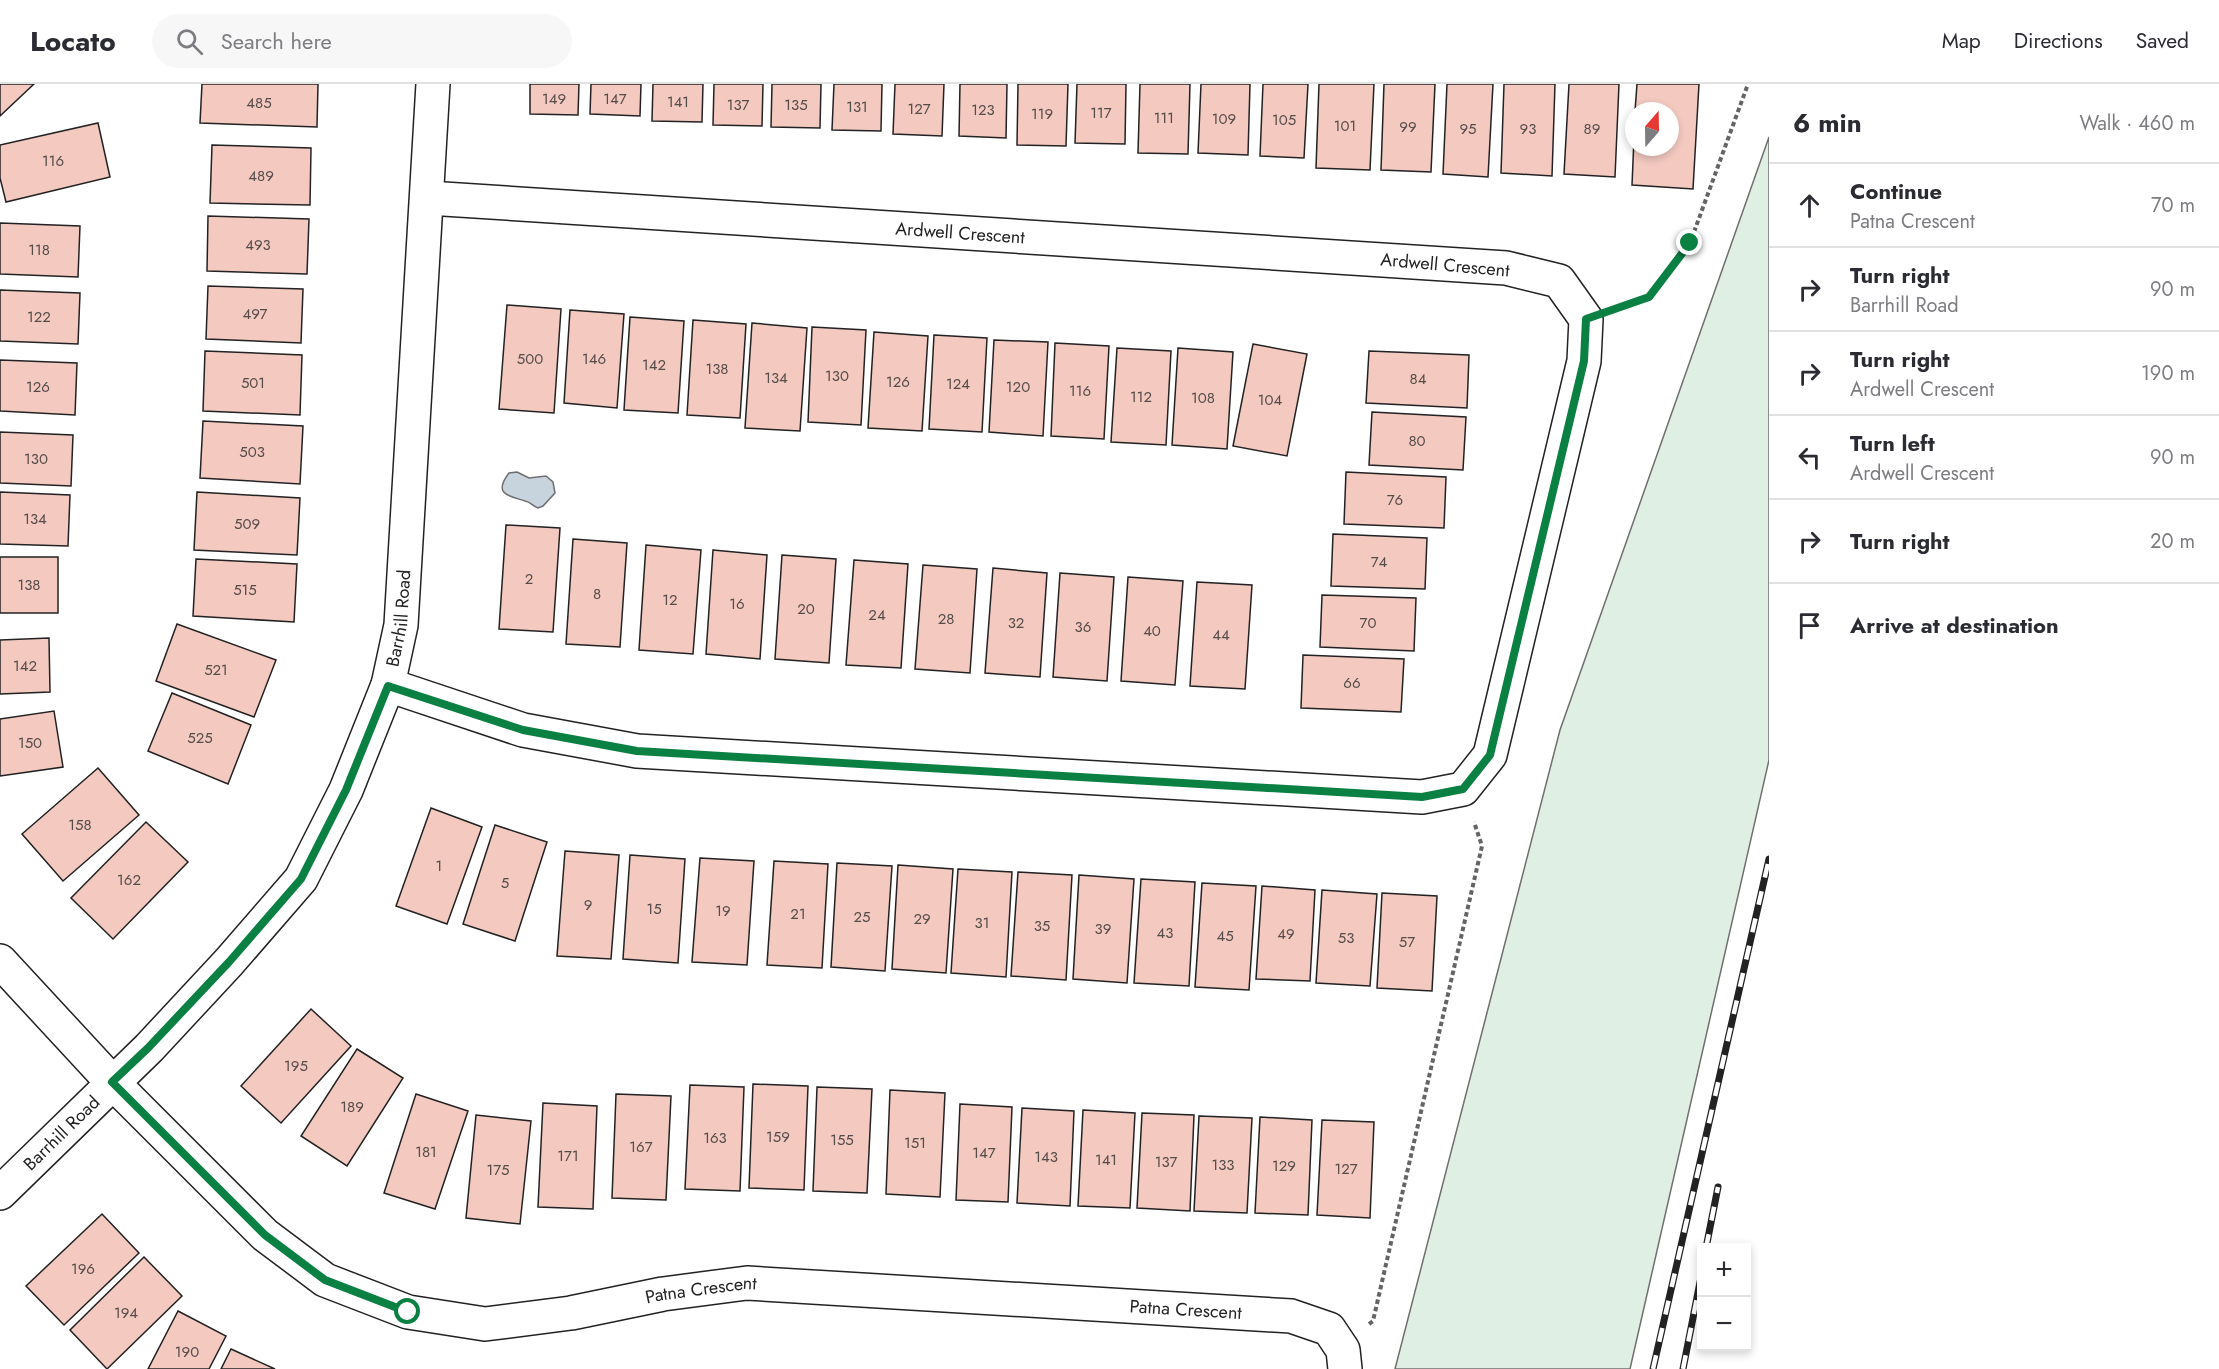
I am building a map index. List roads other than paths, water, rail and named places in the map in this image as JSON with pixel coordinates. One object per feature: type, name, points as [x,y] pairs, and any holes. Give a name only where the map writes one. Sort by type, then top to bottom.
[{"type":"street","name":"Barrhill Road","points":[[0,1192],[148,1048],[229,962],[301,879],[346,790],[388,686],[401,625],[434,84]]},
{"type":"street","name":"Ardwell Crescent","points":[[388,686],[523,730],[637,751],[1422,797],[1463,789],[1490,755],[1584,361],[1586,319],[1559,282],[1506,268],[428,198]]},
{"type":"street","name":"Patna Crescent","points":[[0,961],[112,1082],[265,1235],[325,1280],[408,1312],[485,1324],[571,1312],[663,1294],[747,1283],[1291,1317],[1329,1329],[1344,1359]]},
{"type":"railway","points":[[1653,1369],[1769,859]]},
{"type":"railway","points":[[1707,1243],[1718,1187]]},
{"type":"railway","points":[[1683,1369],[1697,1297]]}]
